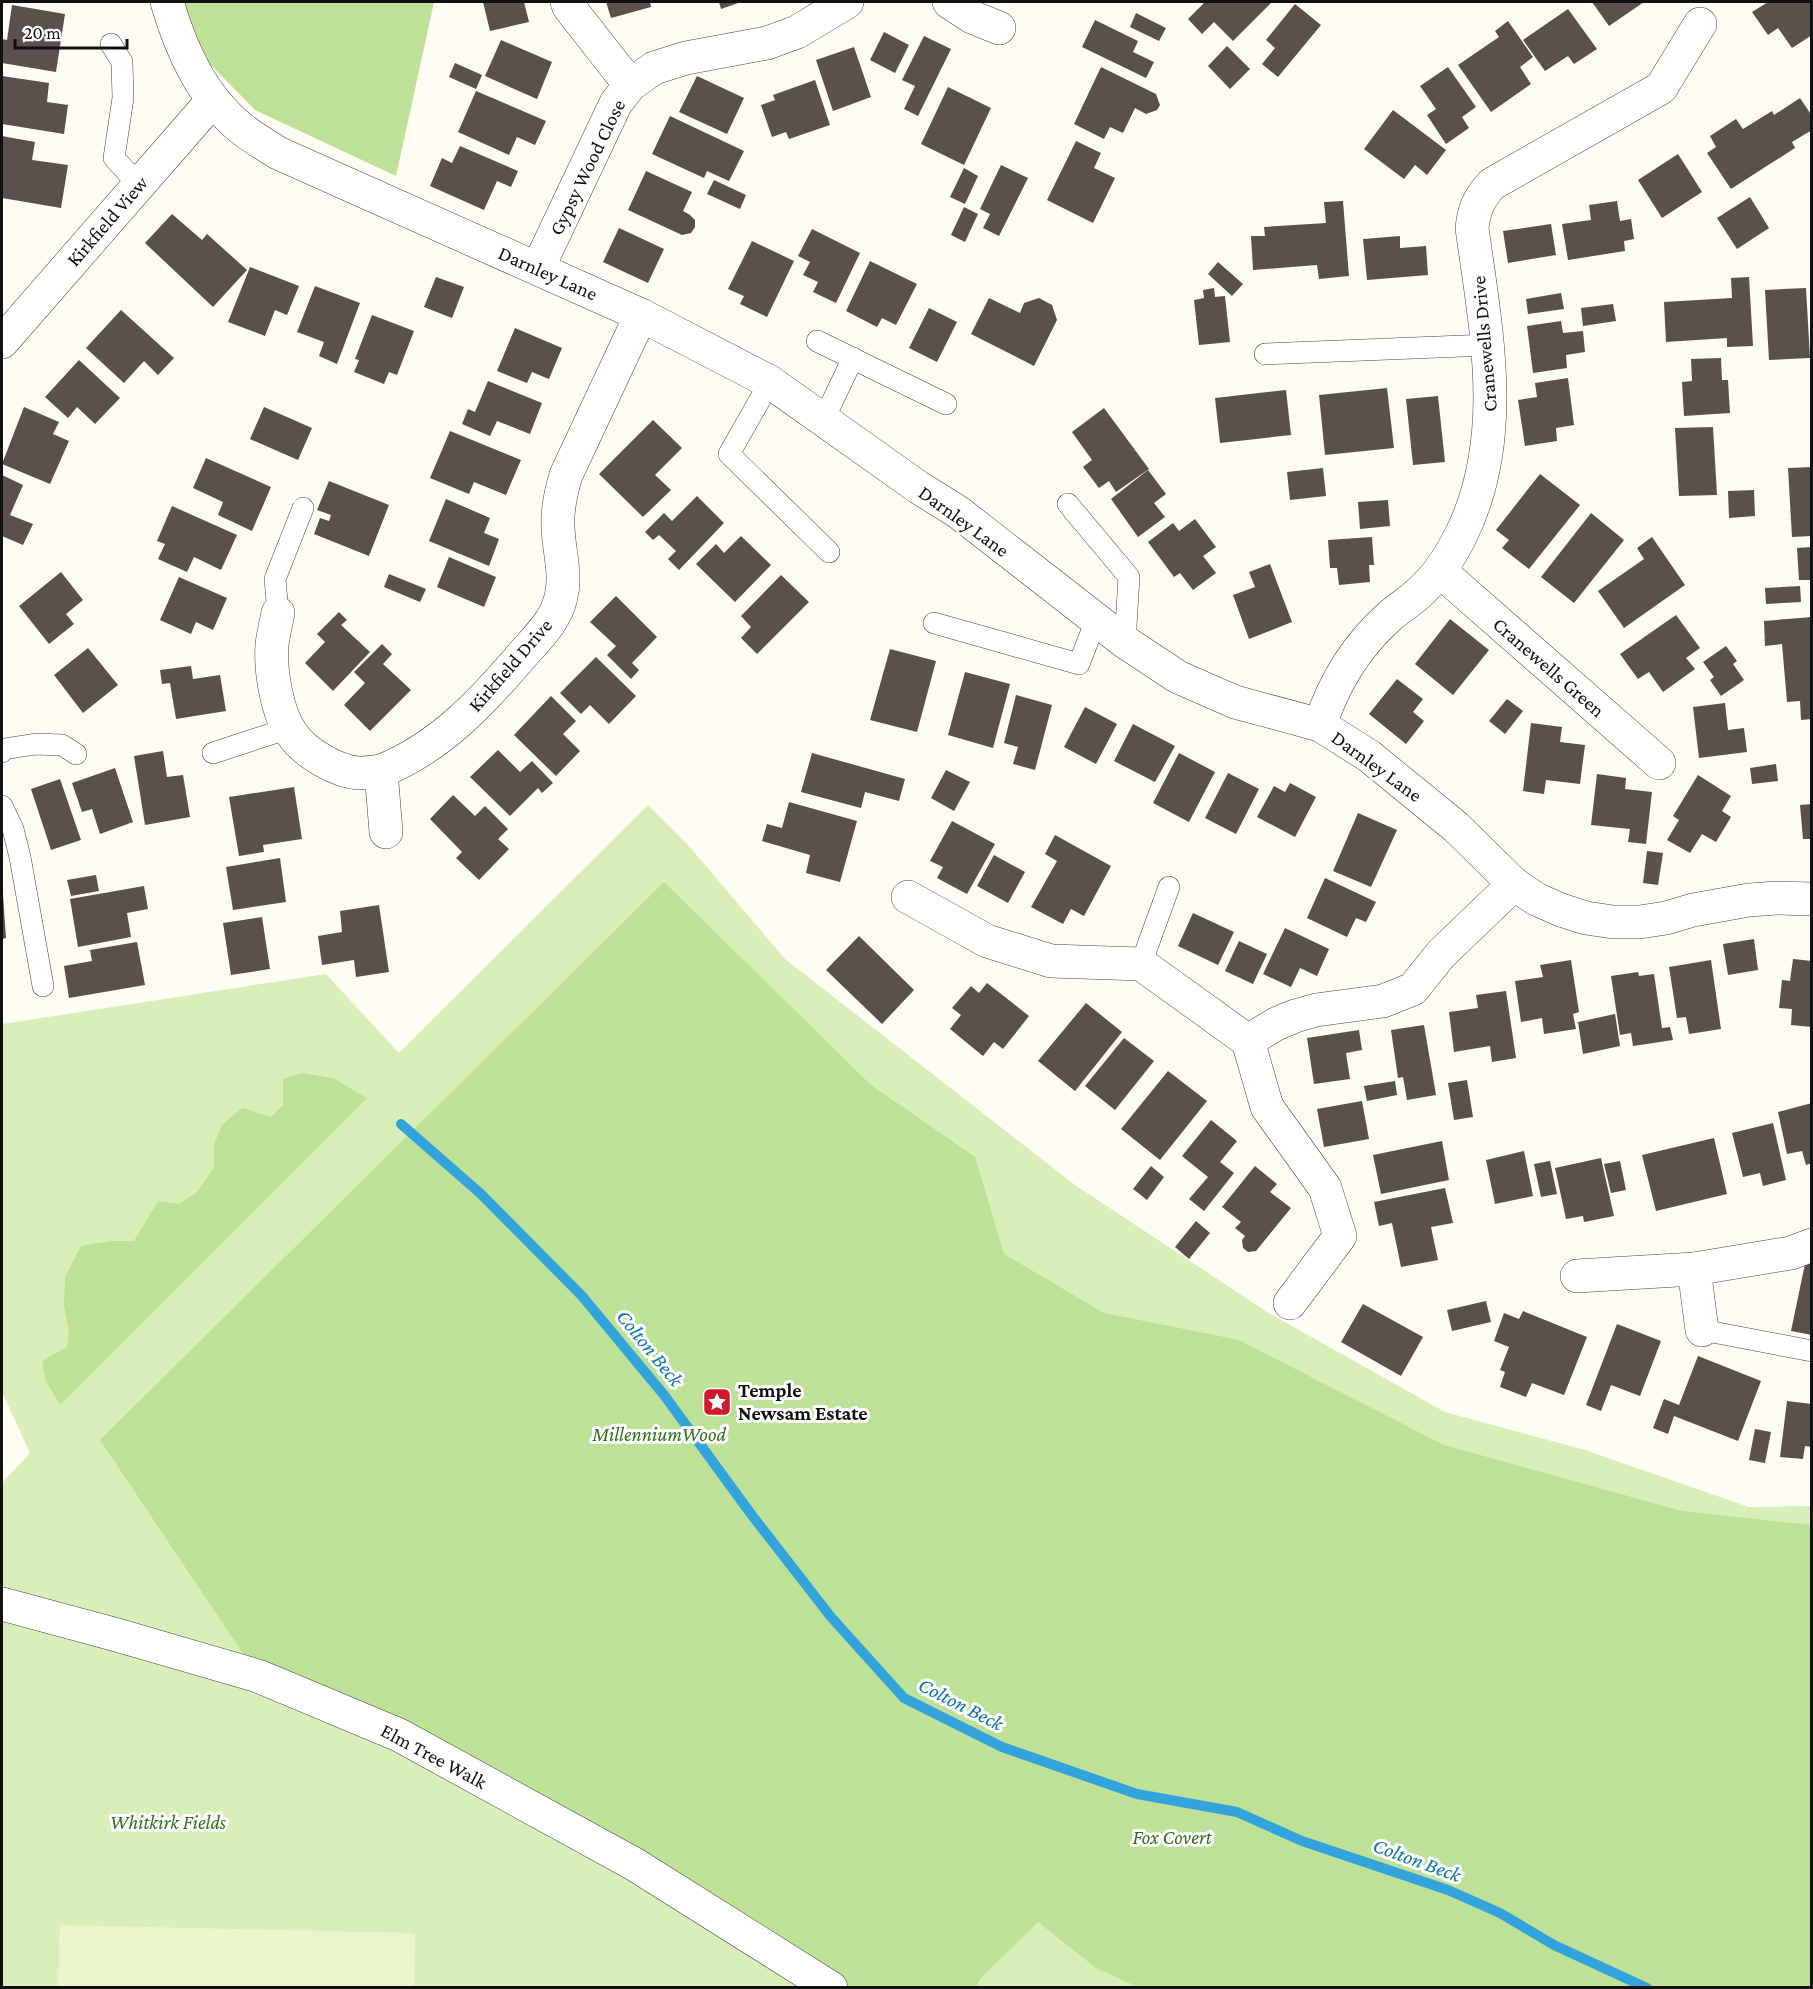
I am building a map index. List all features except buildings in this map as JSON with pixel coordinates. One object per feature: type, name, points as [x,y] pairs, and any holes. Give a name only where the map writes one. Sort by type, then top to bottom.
[{"type":"street","name":"Darnley Lane","points":[[167,2],[174,28],[185,53],[213,100],[243,129],[278,153],[640,315],[770,382],[918,487],[958,512],[1125,642],[1178,677],[1235,702],[1320,725],[1369,756],[1456,827],[1514,884],[1536,899],[1586,918],[1613,922],[1640,922],[1666,918],[1712,906],[1749,900],[1812,899]]},
{"type":"street","points":[[567,2],[630,85]]},
{"type":"street","name":"Gypsy Wood Close","points":[[538,268],[616,103],[630,85],[654,68],[686,58],[767,43],[797,32],[847,2]]},
{"type":"street","points":[[949,2],[972,17],[999,28]]},
{"type":"street","name":"Cranewells Drive","points":[[1320,725],[1328,700],[1355,653],[1372,632],[1414,598],[1440,571],[1469,519],[1479,491],[1486,462],[1490,413],[1488,345],[1472,228],[1474,212],[1481,196],[1492,184],[1661,87],[1700,24]]},
{"type":"street","name":"Kirkfield View","points":[[2,342],[213,100]]},
{"type":"street","name":"Kirkfield Drive","points":[[278,613],[272,644],[272,675],[279,706],[291,734],[315,756],[335,768],[358,773],[381,771],[403,763],[447,731],[484,700],[553,620],[561,597],[563,574],[558,525],[559,500],[566,476],[640,315]]},
{"type":"street","name":"Cranewells Green","points":[[1440,571],[1659,763]]},
{"type":"street","points":[[381,771],[386,832]]},
{"type":"street","points":[[1248,1041],[1276,1024],[1295,1016],[1316,1010],[1383,1001],[1413,989],[1441,954],[1514,884]]},
{"type":"street","points":[[908,897],[987,941],[1051,961],[1141,964],[1248,1041],[1266,1107],[1325,1188],[1340,1236],[1290,1303]]},
{"type":"street","points":[[1577,1276],[1694,1269],[1791,1253],[1812,1245]]},
{"type":"street","points":[[1694,1269],[1702,1330]]},
{"type":"street","name":"Elm Tree Walk","points":[[2,1604],[258,1676],[399,1735],[634,1864],[831,1988]]},
{"type":"lane","points":[[111,44],[122,62],[123,98],[114,158],[139,185]]},
{"type":"lane","points":[[817,341],[946,404]]},
{"type":"lane","points":[[1265,354],[1488,345]]},
{"type":"lane","points":[[823,420],[853,358]]},
{"type":"lane","points":[[770,382],[729,454],[828,552]]},
{"type":"lane","points":[[1068,504],[1129,577],[1125,642]]},
{"type":"lane","points":[[278,613],[275,579],[303,508]]},
{"type":"lane","points":[[934,623],[1079,664],[1096,620]]},
{"type":"lane","points":[[213,753],[289,728]]},
{"type":"lane","points":[[2,752],[4,749],[36,744],[62,745],[76,754]]},
{"type":"lane","points":[[2,806],[13,829],[20,857],[43,986]]},
{"type":"lane","points":[[1141,964],[1169,887]]},
{"type":"lane","points":[[1702,1330],[1812,1351]]},
{"type":"green space","points":[[182,2],[434,2],[396,176],[255,110],[208,62]]},
{"type":"green space","name":"Temple Newsam Estate","points":[[648,805],[688,845],[785,959],[1075,1185],[1267,1312],[1445,1412],[1585,1450],[1749,1507],[1811,1506],[1811,1987],[2,1988],[2,1483],[30,1453],[2,1392],[2,1024],[326,974],[399,1053]]},
{"type":"green space","name":"MillenniumWood","points":[[664,882],[871,1085],[975,1157],[1004,1254],[1104,1313],[1239,1340],[1444,1445],[1682,1511],[1811,1525],[1811,1987],[1138,1987],[1096,1968],[1038,1922],[980,1979],[976,1987],[831,1987],[258,1676],[100,1440]]},
{"type":"green space","points":[[302,1073],[333,1078],[367,1098],[60,1405],[46,1381],[42,1361],[67,1347],[69,1333],[64,1306],[65,1277],[81,1246],[111,1241],[134,1241],[158,1201],[179,1204],[197,1192],[214,1168],[214,1144],[222,1125],[242,1108],[271,1117],[283,1105],[283,1079]]},
{"type":"green space","points":[[60,1925],[415,1933],[414,1987],[58,1987]]},
{"type":"waterway","name":"Colton Beck","points":[[401,1124],[481,1194],[582,1296],[664,1395],[751,1514],[831,1617],[904,1698],[1002,1747],[1137,1794],[1237,1812],[1302,1841],[1448,1890],[1500,1913],[1554,1945],[1647,1988]]},
{"type":"place","name":"Temple Newsam Estate","points":[[717,1402]]},
{"type":"park label","name":"Whitkirk Fields","points":[[168,1822]]},
{"type":"park label","name":"Fox Covert","points":[[1172,1837]]}]
